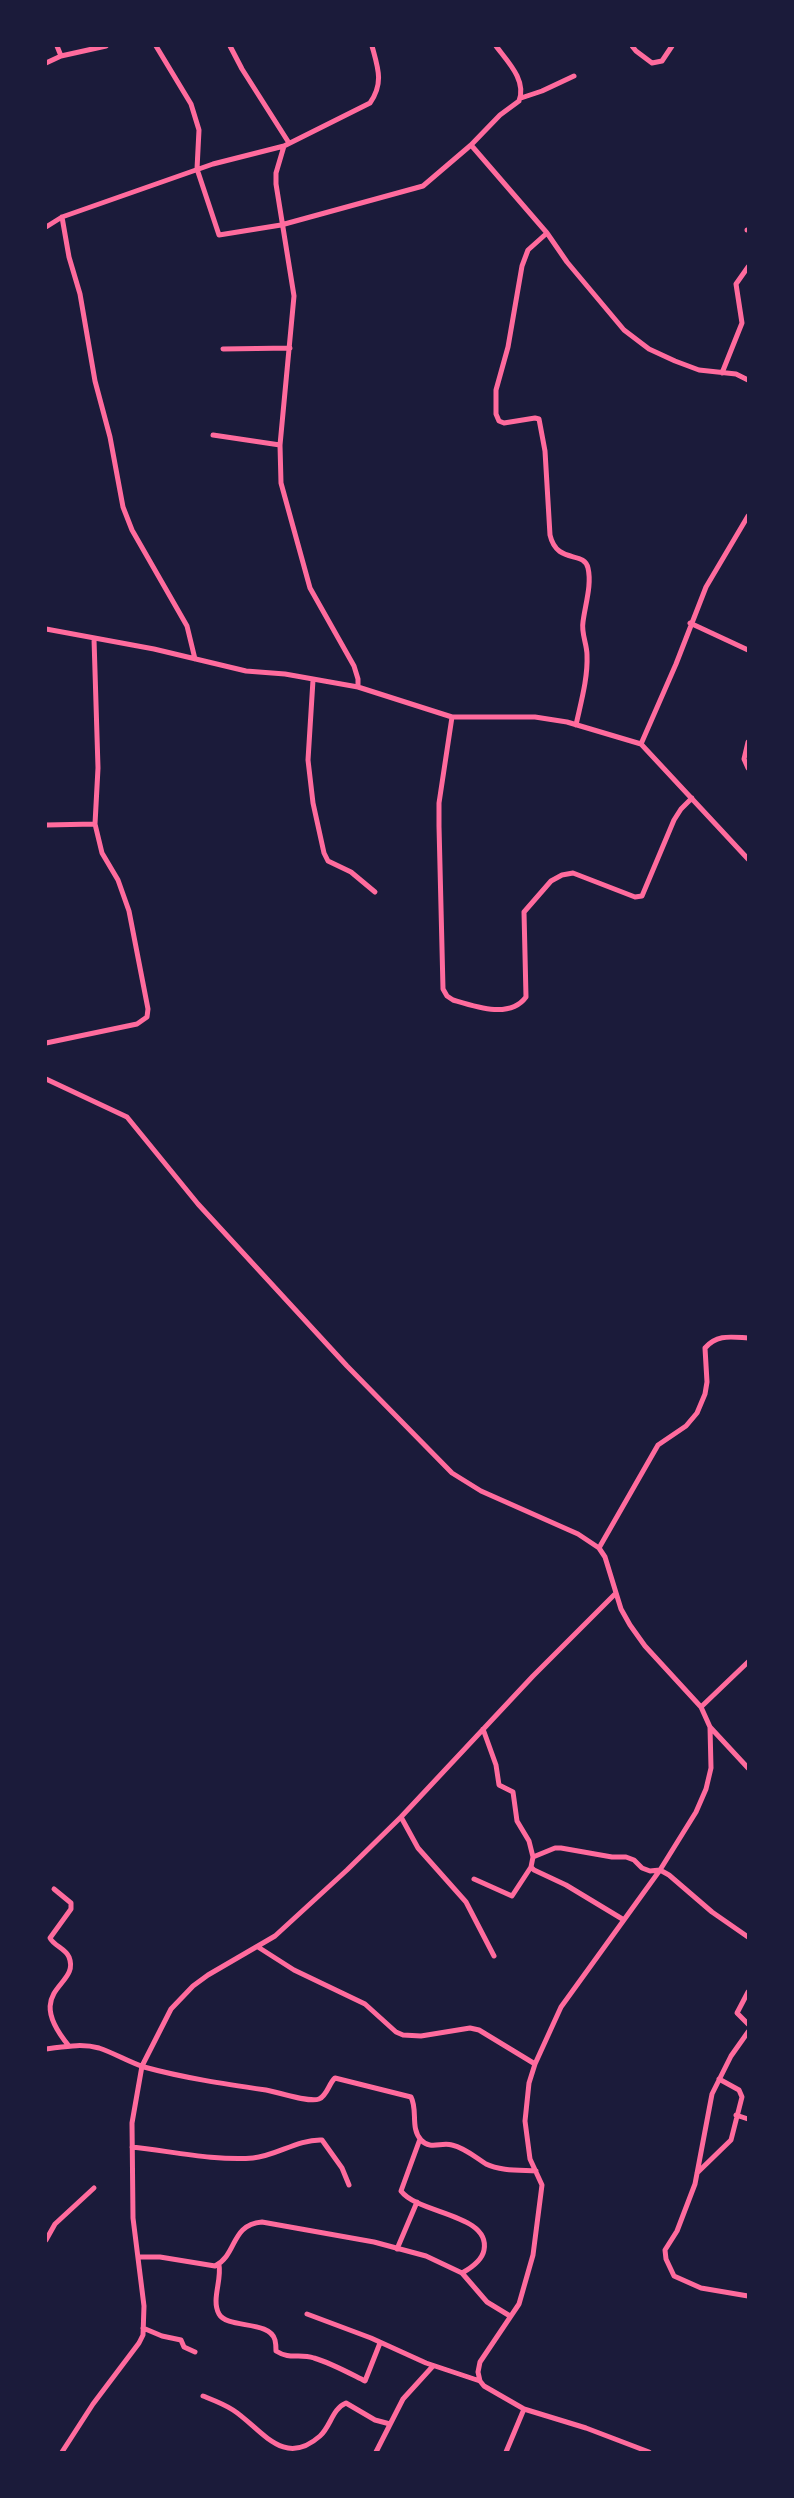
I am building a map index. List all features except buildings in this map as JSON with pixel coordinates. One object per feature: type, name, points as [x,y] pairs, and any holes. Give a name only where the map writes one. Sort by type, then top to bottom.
[{"type":"street","points":[[57,46],[61,56]]},
{"type":"street","points":[[46,62],[106,46]]},
{"type":"street","points":[[156,46],[191,104],[199,130],[197,169],[219,235],[281,225],[423,186],[521,98],[542,92],[574,76]]},
{"type":"street","points":[[230,46],[287,145]]},
{"type":"street","points":[[46,227],[62,217],[197,169],[287,145],[370,103],[379,88],[380,80],[372,46]]},
{"type":"street","points":[[496,46],[511,63],[519,82],[521,98]]},
{"type":"street","points":[[632,46],[652,63],[662,61],[672,46]]},
{"type":"street","points":[[287,145],[276,173],[281,225],[293,283],[293,325],[280,445],[281,483],[306,576],[354,666],[358,687]]},
{"type":"street","points":[[471,145],[547,233],[573,270],[624,330],[636,340],[675,361],[709,372],[736,374],[748,380]]},
{"type":"street","points":[[62,217],[123,507],[132,530],[187,626],[195,659]]},
{"type":"street","points":[[547,233],[528,250],[522,266],[508,347],[496,390],[496,414],[503,423],[539,419],[545,451],[552,546],[560,552],[583,560],[588,568],[587,608],[582,628],[587,652],[587,672],[576,725]]},
{"type":"street","points":[[722,373],[742,323],[736,284],[748,267]]},
{"type":"street","points":[[223,349],[290,348]]},
{"type":"street","points":[[213,435],[280,445]]},
{"type":"street","points":[[641,744],[706,587],[748,516]]},
{"type":"street","points":[[691,623],[748,650]]},
{"type":"street","points":[[46,629],[246,671],[285,674],[358,687],[452,717],[535,716],[641,744],[748,859]]},
{"type":"street","points":[[46,1043],[137,1024],[147,1017],[148,1009],[129,911],[118,880],[102,853],[95,824],[99,768],[94,639]]},
{"type":"street","points":[[313,680],[308,760],[313,803],[324,853],[328,861],[351,872],[375,892]]},
{"type":"street","points":[[452,717],[439,803],[439,838],[443,989],[453,1000],[506,1010],[520,1005],[526,997],[523,919],[528,906],[551,881],[573,873],[635,897],[642,896],[674,820],[692,797]]},
{"type":"street","points":[[748,742],[744,759],[748,768]]},
{"type":"street","points":[[46,825],[95,824]]},
{"type":"street","points":[[46,1079],[127,1117],[198,1204],[356,1375],[452,1473],[481,1491],[578,1534],[599,1548],[605,1557],[615,1593],[630,1625],[645,1646],[701,1707],[710,1727],[748,1768]]},
{"type":"street","points":[[599,1548],[658,1445],[686,1426],[697,1413],[707,1382],[705,1348],[712,1340],[725,1337],[748,1338]]},
{"type":"street","points":[[62,2452],[93,2404],[139,2343],[143,2328],[144,2306],[134,2218],[132,2123],[142,2066],[160,2028],[182,1997],[208,1975],[275,1936],[401,1817],[615,1593]]},
{"type":"street","points":[[701,1707],[748,1662]]},
{"type":"street","points":[[649,2452],[586,2428],[524,2409],[484,2386],[478,2372],[480,2362],[525,2290],[533,2255],[543,2193],[527,2146],[525,2120],[529,2083],[535,2064],[561,2007],[660,1870],[696,1812],[711,1768],[710,1727]]},
{"type":"street","points":[[474,1879],[512,1896],[531,1867],[533,1857],[529,1841],[517,1821],[513,1792],[499,1785],[497,1780],[496,1765],[483,1730]]},
{"type":"street","points":[[401,1817],[418,1848],[466,1902],[494,1956]]},
{"type":"street","points":[[533,1857],[555,1848],[635,1860],[642,1868],[660,1870],[748,1937]]},
{"type":"street","points":[[531,1867],[624,1920]]},
{"type":"street","points":[[54,1889],[71,1903],[71,1909],[50,1938],[52,1943],[69,1955],[70,1962],[65,1977],[50,2001],[48,2011],[58,2033],[69,2046]]},
{"type":"street","points":[[258,1947],[294,1970],[365,2004],[396,2032],[411,2036],[470,2028],[479,2030],[535,2064]]},
{"type":"street","points":[[748,1992],[737,2013],[748,2024]]},
{"type":"street","points":[[748,2032],[719,2079],[708,2114],[697,2174],[685,2212],[665,2250],[674,2276],[701,2288],[748,2296]]},
{"type":"street","points":[[46,2049],[84,2045],[142,2066],[213,2083],[318,2100],[335,2078],[384,2089],[411,2097],[416,2131],[420,2139],[427,2144],[436,2146],[445,2143],[459,2147],[488,2165],[536,2171]]},
{"type":"street","points":[[697,2174],[731,2140],[742,2097],[739,2090],[719,2079]]},
{"type":"street","points":[[736,2115],[748,2119]]},
{"type":"street","points":[[420,2139],[401,2191],[406,2197],[480,2230],[484,2238],[483,2255],[470,2269],[462,2273]]},
{"type":"street","points":[[132,2147],[241,2159],[322,2140],[342,2168],[349,2185]]},
{"type":"street","points":[[46,2240],[55,2224],[94,2188]]},
{"type":"street","points":[[397,2249],[417,2202]]},
{"type":"street","points":[[380,2343],[365,2381],[314,2358],[302,2355],[283,2356],[276,2351],[275,2338],[270,2332],[223,2319],[217,2312],[219,2265],[239,2233],[249,2223],[262,2222],[374,2242],[426,2256],[462,2273],[487,2302],[510,2316]]},
{"type":"street","points":[[138,2257],[160,2257],[209,2266],[219,2265]]},
{"type":"street","points":[[307,2314],[433,2366],[480,2381]]},
{"type":"street","points":[[143,2328],[181,2340],[184,2347],[195,2352]]},
{"type":"street","points":[[376,2452],[403,2399],[433,2366]]},
{"type":"street","points":[[203,2396],[232,2410],[257,2428],[264,2438],[288,2449],[299,2448],[320,2436],[338,2406],[346,2403],[364,2415],[390,2424]]},
{"type":"street","points":[[509,2452],[524,2409]]}]
